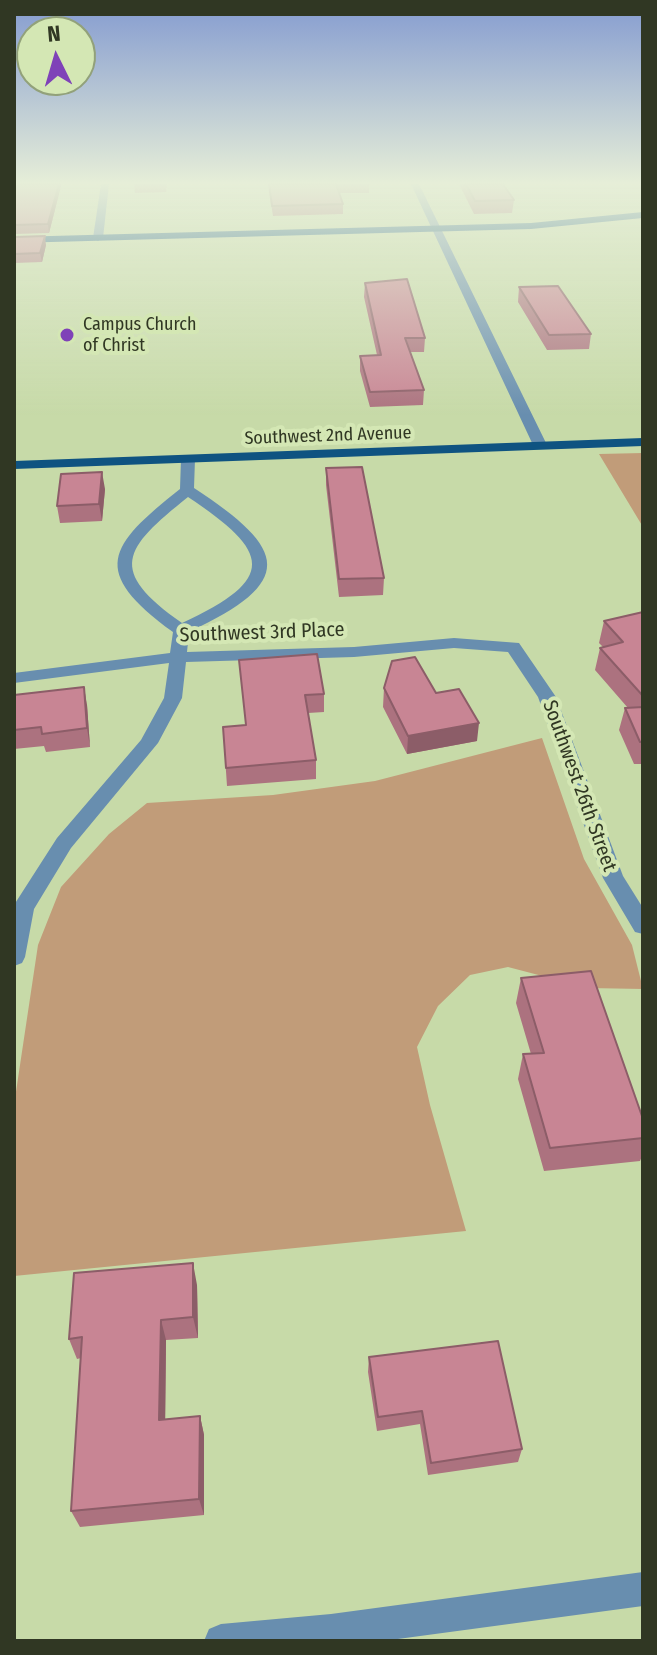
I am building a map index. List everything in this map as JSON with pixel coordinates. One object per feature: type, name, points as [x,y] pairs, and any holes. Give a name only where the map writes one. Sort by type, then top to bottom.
[{"type":"main road","name":"Southwest 2nd Avenue","points":[[14,465],[643,442]]},
{"type":"street","points":[[452,261],[540,445]]},
{"type":"street","points":[[181,630],[143,604],[134,593],[126,583],[124,559],[137,533],[187,490],[188,459]]},
{"type":"street","points":[[181,630],[246,595],[254,586],[258,566],[254,545],[242,529],[187,490]]},
{"type":"street","points":[[14,957],[23,908],[64,843],[149,743],[173,698],[181,630]]},
{"type":"street","name":"Southwest 3rd Place","points":[[14,678],[179,657],[354,652],[454,643],[513,647]]},
{"type":"street","name":"Southwest 26th Street","points":[[513,647],[547,697],[613,878],[643,926]]},
{"type":"street","points":[[221,1641],[331,1631],[643,1589]]},
{"type":"shaded area","points":[[643,453],[643,527],[599,454]]},
{"type":"shaded area","points":[[542,738],[584,859],[632,945],[643,989],[588,988],[508,967],[470,975],[438,1006],[417,1047],[466,1231],[14,1276],[14,1105],[38,945],[61,887],[109,834],[147,803],[273,795],[375,781]]},
{"type":"building","points":[[407,279],[425,338],[405,338],[424,390],[370,392],[360,356],[381,355],[365,283]]},
{"type":"building","points":[[558,286],[591,334],[549,335],[519,287]]},
{"type":"building","points":[[362,467],[384,578],[339,579],[326,468]]},
{"type":"building","points":[[102,472],[99,504],[57,506],[61,474]]},
{"type":"building","points":[[643,612],[643,696],[600,648],[623,642],[604,621]]},
{"type":"building","points":[[317,654],[324,694],[305,695],[316,760],[226,768],[223,727],[246,725],[239,660]]},
{"type":"building","points":[[415,657],[436,693],[459,689],[479,723],[408,736],[384,688],[392,661]]},
{"type":"building","points":[[84,687],[87,728],[42,734],[41,727],[14,730],[14,695]]},
{"type":"building","points":[[643,707],[643,742],[640,742],[625,708]]},
{"type":"building","points":[[591,971],[643,1119],[643,1138],[550,1148],[523,1054],[544,1053],[521,978]]},
{"type":"building","points":[[193,1263],[193,1317],[161,1320],[159,1420],[200,1416],[199,1499],[71,1511],[82,1337],[69,1339],[74,1273]]},
{"type":"building","points":[[498,1341],[522,1449],[431,1463],[422,1411],[378,1417],[369,1357]]},
{"type":"place","name":"Campus Church of Christ","points":[[67,335]]}]
